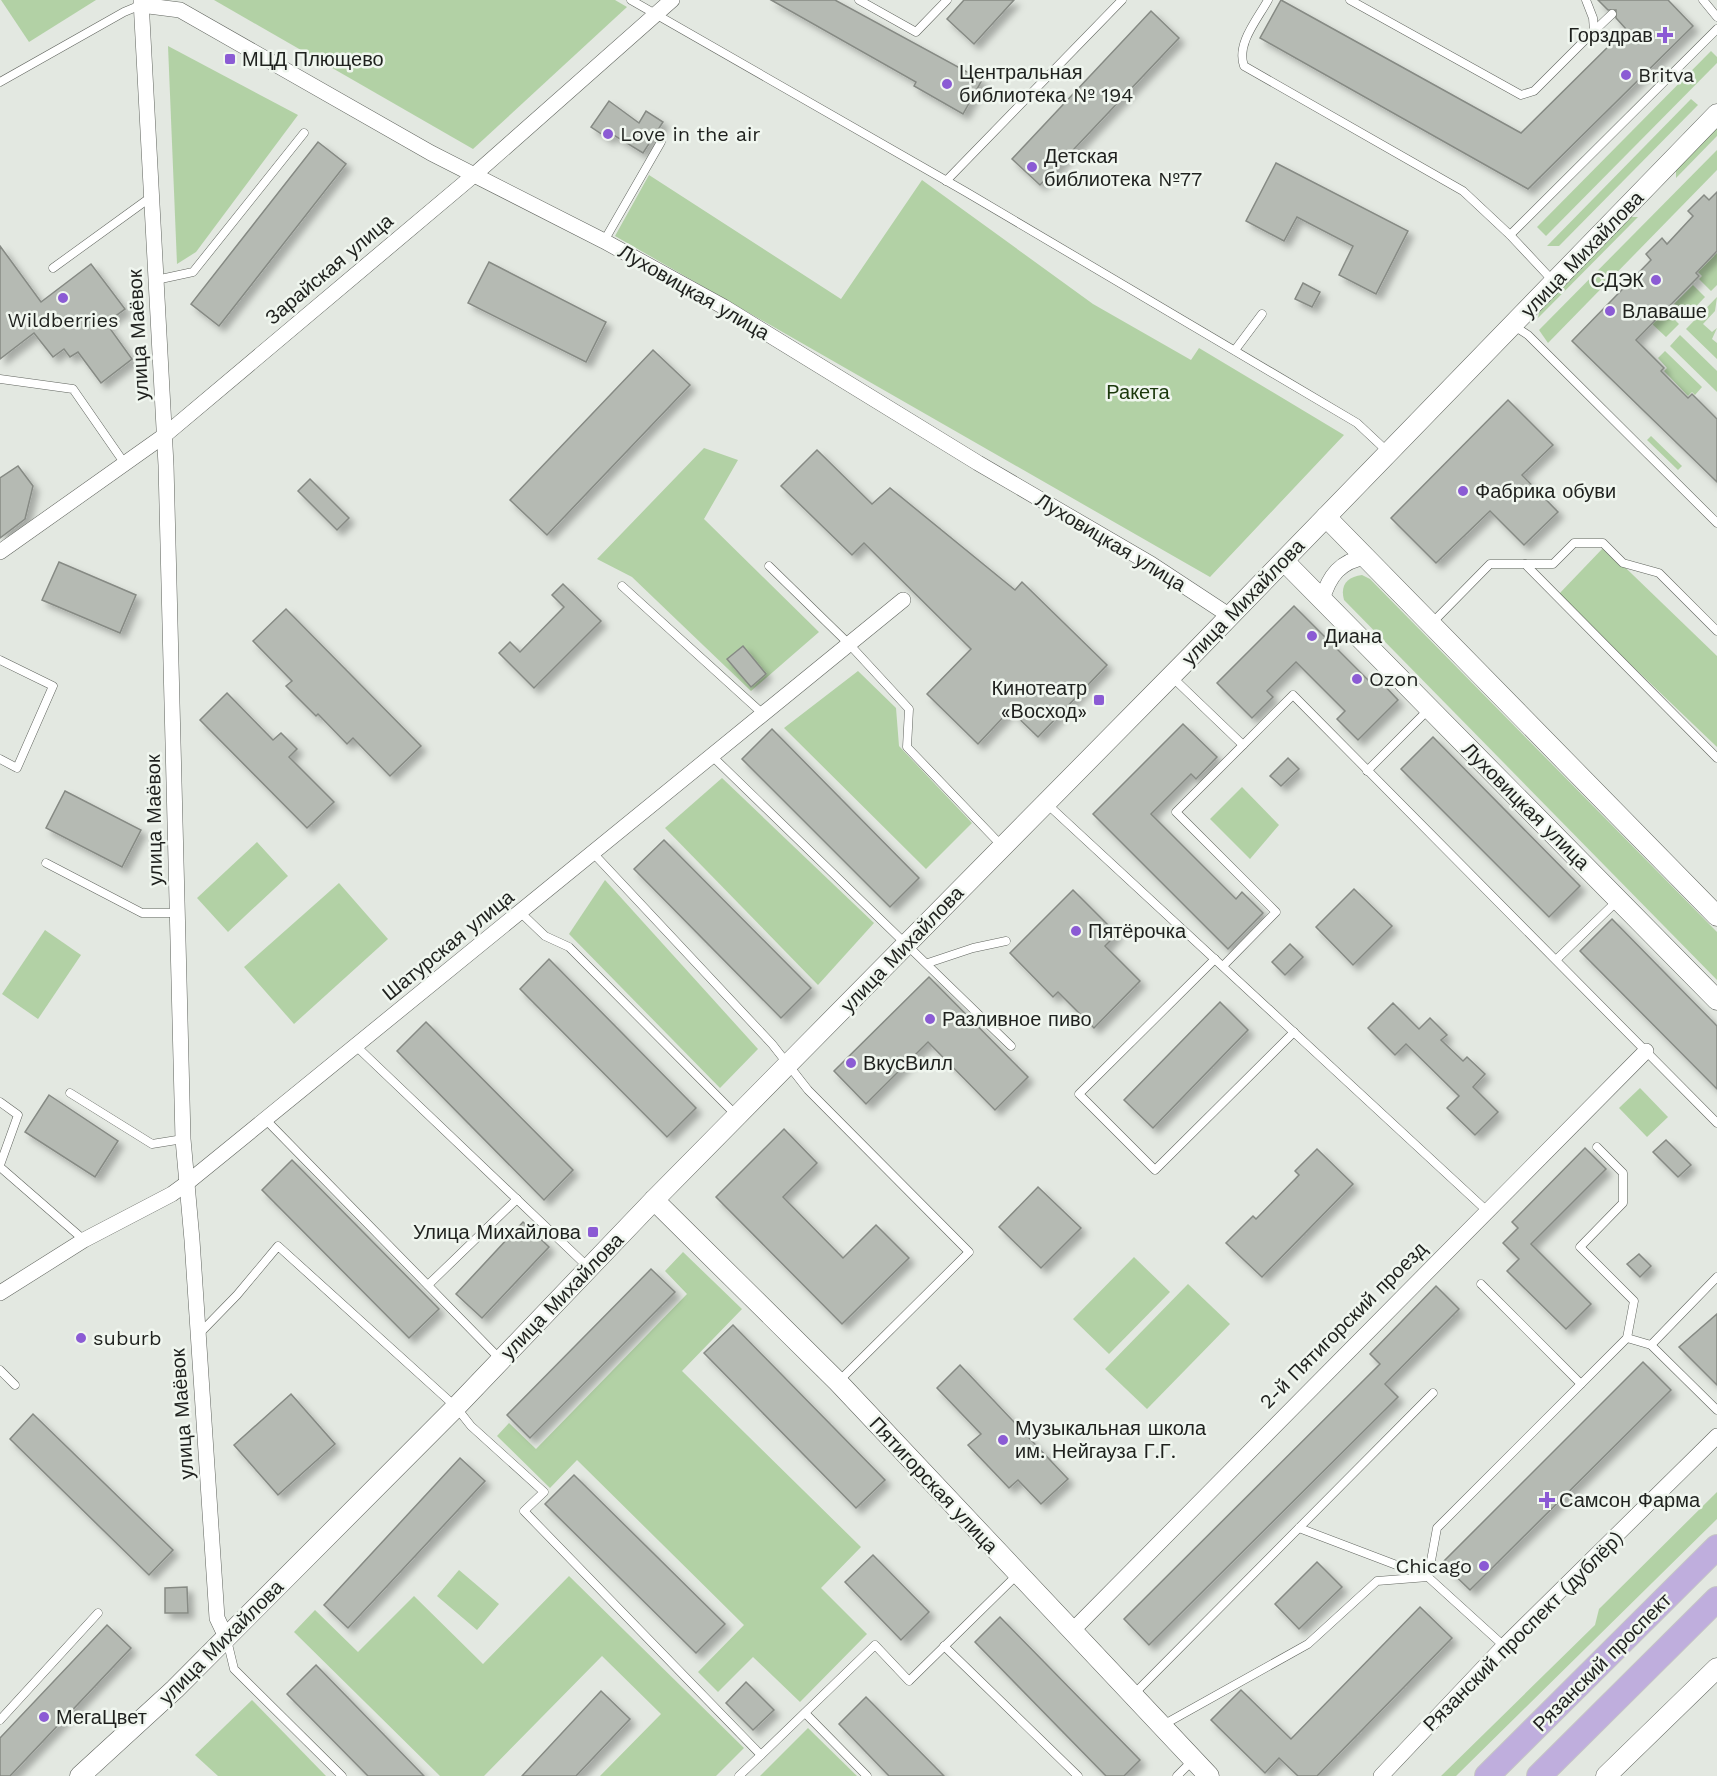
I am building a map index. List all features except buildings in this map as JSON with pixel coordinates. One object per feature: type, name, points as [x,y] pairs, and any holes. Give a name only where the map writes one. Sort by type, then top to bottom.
[{"type":"main road","name":"Рязанский проспект","points":[[1487,1776],[1717,1547]]},
{"type":"main road","name":"Рязанский проспект","points":[[1539,1776],[1717,1599]]},
{"type":"street","name":"Зарайская улица","points":[[0,552],[165,435],[474,175],[672,0]]},
{"type":"street","name":"Луховицкая улица","points":[[141,3],[180,10],[431,153],[604,240],[724,307],[978,463],[1151,564],[1230,616]]},
{"type":"street","name":"улица Маёвок","points":[[141,3],[165,435],[183,1139],[217,1618],[226,1637]]},
{"type":"street","name":"улица Михайлова","points":[[80,1776],[175,1689],[456,1407],[654,1200],[1284,561],[1717,114]]},
{"type":"street","points":[[1326,517],[1717,916]]},
{"type":"street","points":[[1322,600],[1327,583],[1348,560],[1366,557]]},
{"type":"street","name":"Луховицкая улица","points":[[1284,561],[1717,1000]]},
{"type":"street","name":"Шатурская улица","points":[[0,1293],[84,1240],[172,1194],[187,1183],[267,1121],[903,600]]},
{"type":"street","name":"2-й Пятигорский проезд","points":[[1072,1631],[1486,1210],[1646,1051]]},
{"type":"street","name":"Пятигорская улица","points":[[654,1200],[837,1382],[1209,1776]]},
{"type":"street","name":"Рязанский проспект (дублёр)","points":[[1381,1776],[1504,1646],[1717,1436]]},
{"type":"street","points":[[1606,1776],[1717,1668]]},
{"type":"lane","points":[[631,0],[1235,350],[1357,423],[1389,453]]},
{"type":"lane","points":[[859,0],[916,32],[947,0]]},
{"type":"lane","points":[[946,181],[1122,0]]},
{"type":"lane","points":[[1268,0],[1242,46],[1241,56],[1244,66],[1463,191],[1510,235],[1554,282]]},
{"type":"lane","points":[[1350,0],[1521,95],[1534,91],[1612,14]]},
{"type":"lane","points":[[1586,0],[1593,18],[1594,32]]},
{"type":"lane","points":[[1703,0],[1717,17]]},
{"type":"lane","points":[[0,82],[141,3]]},
{"type":"lane","points":[[1510,235],[1717,29]]},
{"type":"lane","points":[[156,280],[193,272],[304,134]]},
{"type":"lane","points":[[604,240],[661,142]]},
{"type":"lane","points":[[53,268],[152,196]]},
{"type":"lane","points":[[1235,350],[1262,314]]},
{"type":"lane","points":[[1512,325],[1528,335],[1717,523]]},
{"type":"lane","points":[[0,379],[73,388],[125,464]]},
{"type":"lane","points":[[1431,624],[1490,564],[1553,564],[1574,543],[1604,543],[1623,563],[1659,573],[1717,631]]},
{"type":"lane","points":[[1525,564],[1717,758]]},
{"type":"lane","points":[[769,566],[849,644],[909,709],[907,747],[1002,846]]},
{"type":"lane","points":[[621,586],[763,714]]},
{"type":"lane","points":[[0,660],[53,686],[17,768],[0,759]]},
{"type":"lane","points":[[1171,676],[1243,745]]},
{"type":"lane","points":[[1223,966],[1276,912],[1176,812],[1293,695],[1717,1123]]},
{"type":"lane","points":[[1367,771],[1429,709]]},
{"type":"lane","points":[[712,756],[1011,1046]]},
{"type":"lane","points":[[1046,803],[1486,1210]]},
{"type":"lane","points":[[593,853],[772,1044],[787,1067],[969,1252],[837,1382]]},
{"type":"lane","points":[[46,863],[142,913],[177,913]]},
{"type":"lane","points":[[1557,959],[1618,900]]},
{"type":"lane","points":[[521,913],[545,936],[569,947],[738,1117]]},
{"type":"lane","points":[[928,963],[973,948],[1006,941]]},
{"type":"lane","points":[[1215,959],[1079,1094],[1155,1170],[1294,1032]]},
{"type":"lane","points":[[357,1047],[589,1268]]},
{"type":"lane","points":[[70,1093],[152,1144],[183,1139]]},
{"type":"lane","points":[[0,1102],[18,1115],[0,1166],[84,1240]]},
{"type":"lane","points":[[267,1121],[501,1360]]},
{"type":"lane","points":[[1428,1576],[1437,1528],[1627,1338],[1634,1301],[1580,1247],[1623,1203],[1623,1173],[1597,1147]]},
{"type":"lane","points":[[428,1285],[517,1198]]},
{"type":"lane","points":[[198,1335],[237,1295],[278,1246],[456,1407],[471,1426],[544,1492],[524,1511],[761,1755]]},
{"type":"lane","points":[[1651,1345],[1717,1276]]},
{"type":"lane","points":[[1481,1284],[1581,1384]]},
{"type":"lane","points":[[1627,1338],[1651,1345],[1717,1410]]},
{"type":"lane","points":[[0,1370],[15,1385]]},
{"type":"lane","points":[[1133,1696],[1433,1393]]},
{"type":"lane","points":[[1299,1528],[1428,1576],[1504,1646]]},
{"type":"lane","points":[[739,1776],[875,1645],[909,1681],[1018,1574]]},
{"type":"lane","points":[[1162,1726],[1308,1644],[1377,1581],[1428,1576]]},
{"type":"lane","points":[[0,1720],[98,1613]]},
{"type":"lane","points":[[226,1637],[234,1669],[342,1776]]},
{"type":"lane","points":[[944,1646],[1078,1776]]},
{"type":"lane","points":[[805,1713],[867,1776]]},
{"type":"lane","points":[[1177,1776],[1194,1760]]},
{"type":"green space","points":[[1,0],[96,0],[29,42]]},
{"type":"green space","points":[[214,0],[615,0],[627,7],[473,149]]},
{"type":"green space","points":[[168,46],[298,115],[196,252],[177,264]]},
{"type":"green space","points":[[1711,51],[1717,57],[1717,63],[1546,236],[1537,227]]},
{"type":"green space","points":[[1691,99],[1698,105],[1559,246],[1547,246]]},
{"type":"green space","points":[[1717,124],[1717,136],[1676,178],[1676,165]]},
{"type":"green space","points":[[1717,150],[1717,170],[1548,343],[1539,330]]},
{"type":"green space","name":"Ракета","points":[[649,175],[841,299],[922,180],[1093,304],[1191,360],[1199,348],[1344,435],[1210,577],[615,236]]},
{"type":"green space","points":[[1625,217],[1638,217],[1538,318],[1540,307]]},
{"type":"green space","points":[[1717,253],[1717,285],[1711,291],[1699,279],[1702,276],[1698,272]]},
{"type":"green space","points":[[1693,285],[1705,297],[1683,320],[1670,308]]},
{"type":"green space","points":[[1717,297],[1715,311],[1703,324],[1712,332],[1717,328],[1712,339],[1717,343],[1717,359],[1686,329]]},
{"type":"green space","points":[[1660,312],[1663,315],[1667,312],[1679,324],[1666,337],[1650,322]]},
{"type":"green space","points":[[1680,335],[1717,371],[1717,392],[1670,346]]},
{"type":"green space","points":[[1665,351],[1702,387],[1695,395],[1692,392],[1688,396],[1664,371],[1667,368],[1658,358]]},
{"type":"green space","points":[[1651,436],[1682,466],[1678,470],[1647,440]]},
{"type":"green space","points":[[704,448],[738,460],[704,519],[819,632],[751,691],[632,577],[597,559]]},
{"type":"green space","points":[[1604,547],[1717,656],[1717,747],[1558,595]]},
{"type":"green space","points":[[1362,575],[1370,579],[1717,932],[1717,980],[1344,600],[1343,590],[1346,583]]},
{"type":"green space","points":[[858,671],[896,708],[899,746],[972,823],[926,869],[784,728]]},
{"type":"green space","points":[[722,778],[874,923],[818,985],[665,828]]},
{"type":"green space","points":[[1242,787],[1279,825],[1250,859],[1210,819]]},
{"type":"green space","points":[[257,842],[288,876],[228,932],[197,898]]},
{"type":"green space","points":[[605,880],[758,1049],[720,1088],[569,934]]},
{"type":"green space","points":[[339,883],[388,939],[294,1024],[244,967]]},
{"type":"green space","points":[[45,930],[81,955],[38,1019],[2,994]]},
{"type":"green space","points":[[1640,1088],[1668,1117],[1647,1137],[1619,1108]]},
{"type":"green space","points":[[683,1252],[742,1309],[682,1371],[861,1547],[821,1588],[867,1634],[800,1702],[753,1657],[718,1692],[698,1672],[744,1625],[577,1460],[550,1488],[497,1436],[509,1423],[536,1449],[687,1294],[665,1271]]},
{"type":"green space","points":[[1134,1257],[1170,1292],[1109,1354],[1073,1319]]},
{"type":"green space","points":[[1188,1284],[1230,1324],[1147,1409],[1105,1369]]},
{"type":"green space","points":[[1717,1492],[1717,1519],[1456,1776],[1441,1776],[1595,1625],[1599,1609]]},
{"type":"green space","points":[[459,1570],[499,1604],[477,1630],[437,1596]]},
{"type":"green space","points":[[569,1576],[744,1748],[716,1776],[600,1776],[661,1714],[602,1656],[484,1776],[440,1776],[294,1632],[315,1610],[358,1652],[414,1596],[483,1664]]},
{"type":"green space","points":[[252,1700],[326,1776],[218,1776],[195,1755]]},
{"type":"green space","points":[[808,1728],[857,1776],[760,1776]]},
{"type":"place","name":"Горздрав","points":[[1665,35]]},
{"type":"place","name":"МЦД Плющево","points":[[230,59]]},
{"type":"place","name":"Britva","points":[[1626,75]]},
{"type":"place","name":"Центральная библиотека № 194","points":[[947,84]]},
{"type":"place","name":"Love in the air","points":[[608,134]]},
{"type":"place","name":"Детская библиотека №77","points":[[1032,167]]},
{"type":"place","name":"СДЭК","points":[[1656,280]]},
{"type":"place","name":"Wildberries","points":[[63,298]]},
{"type":"place","name":"Влаваше","points":[[1610,311]]},
{"type":"place","name":"Фабрика обуви","points":[[1463,491]]},
{"type":"place","name":"Диана","points":[[1312,636]]},
{"type":"place","name":"Ozon","points":[[1357,679]]},
{"type":"place","name":"Кинотеатр «Восход»","points":[[1099,700]]},
{"type":"place","name":"Пятёрочка","points":[[1076,931]]},
{"type":"place","name":"Разливное пиво","points":[[930,1019]]},
{"type":"place","name":"ВкусВилл","points":[[851,1063]]},
{"type":"place","name":"Улица Михайлова","points":[[593,1232]]},
{"type":"place","name":"suburb","points":[[81,1338]]},
{"type":"place","name":"Музыкальная школа им. Нейгауза Г.Г.","points":[[1003,1440]]},
{"type":"place","name":"Самсон Фарма","points":[[1547,1500]]},
{"type":"place","name":"Chicago","points":[[1484,1566]]},
{"type":"place","name":"МегаЦвет","points":[[44,1717]]}]
